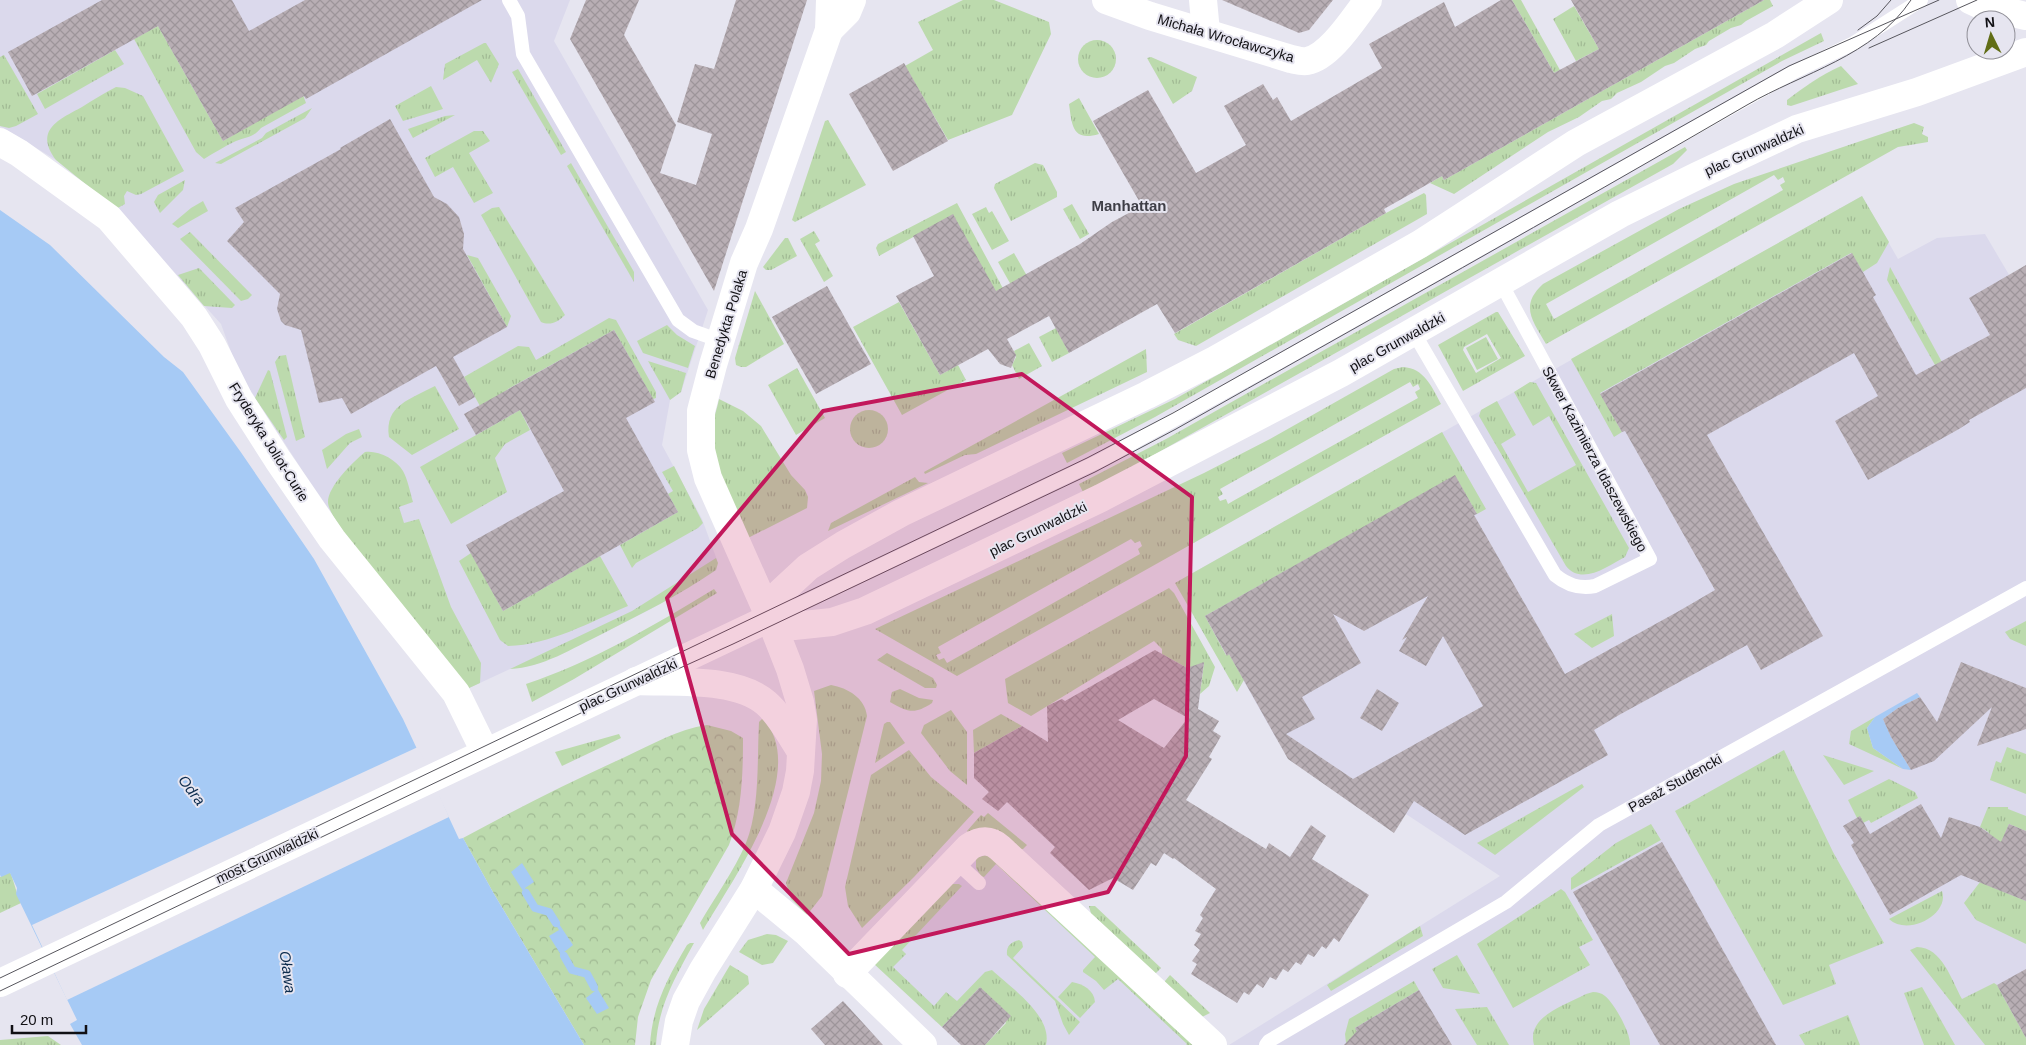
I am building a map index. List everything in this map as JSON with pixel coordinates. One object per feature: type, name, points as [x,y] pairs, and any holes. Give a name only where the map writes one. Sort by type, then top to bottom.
[{"type":"main road","name":"Benedykta Polaka","points":[[675,1045],[679,1020],[686,1000],[754,889],[789,814],[800,771],[803,720],[800,702],[790,669],[770,618],[708,478],[702,454],[700,428],[703,403],[744,263],[759,229],[829,30],[830,0]]},
{"type":"main road","name":"Benedykta Polaka","points":[[829,30],[847,12],[852,0]]},
{"type":"main road","name":"Michała Wrocławczyka","points":[[1106,0],[1150,16],[1291,59],[1306,61],[1318,57],[1329,48],[1368,0]]},
{"type":"main road","points":[[1203,0],[1206,32]]},
{"type":"main road","points":[[770,618],[781,592],[816,561],[901,514],[1129,404],[1215,360],[1420,244],[1576,142],[1775,35],[1829,0]]},
{"type":"main road","points":[[1970,0],[1983,6],[2026,16]]},
{"type":"main road","name":"plac Grunwaldzki","points":[[486,752],[770,618],[794,626],[832,622],[865,611],[1101,498],[1341,373],[1502,283],[1620,214],[1796,130],[1917,92],[2026,52]]},
{"type":"main road","name":"Fryderyka Joliot-Curie","points":[[0,142],[19,153],[109,218],[139,243],[194,317],[212,345],[239,399],[332,539],[456,693],[486,752]]},
{"type":"main road","points":[[636,681],[725,685],[742,689],[766,703],[800,750]]},
{"type":"main road","name":"most Grunwaldzki","points":[[0,983],[486,752]]},
{"type":"main road","points":[[848,974],[955,861],[976,842],[989,842],[995,844],[1213,1045]]},
{"type":"main road","points":[[754,889],[806,932],[923,1045]]},
{"type":"lane","points":[[509,0],[518,16],[523,54],[678,320],[693,331],[721,341]]},
{"type":"lane","points":[[770,618],[1103,459],[1269,368],[1785,76],[1854,43],[1921,0]]},
{"type":"lane","name":"Skwer Kazimierza Idaszewskiego","points":[[1414,332],[1555,575],[1563,582],[1586,588],[1595,586],[1650,559],[1502,283]]},
{"type":"lane","name":"Pasaż Studencki","points":[[1266,1045],[1269,1041],[1506,902],[1599,825],[2026,588]]},
{"type":"lane","points":[[955,861],[979,883]]},
{"type":"highlighted area","points":[[1022,374],[1192,497],[1186,756],[1108,892],[849,954],[732,834],[667,598],[823,411]]},
{"type":"shaded area","points":[[0,0],[570,0],[554,41],[708,310],[681,392],[670,400],[662,445],[702,519],[717,560],[716,570],[651,609],[584,643],[534,665],[510,669],[467,689],[351,541],[304,473],[238,371],[221,324],[123,215],[99,193],[56,160],[0,126]]},
{"type":"shaded area","points":[[1862,196],[1898,259],[1937,238],[1985,234],[2021,295],[2026,293],[2026,1045],[1229,1045],[1500,876],[1286,735],[1277,740],[1229,655],[1227,656],[1175,583]]},
{"type":"shaded area","points":[[984,854],[1196,1045],[1046,1045],[1047,1039],[1043,1023],[992,970],[936,1022],[874,960],[978,856]]},
{"type":"green space","points":[[963,0],[994,0],[1049,22],[1051,34],[1012,115],[948,140],[905,66],[933,50],[918,22]]},
{"type":"green space","points":[[1512,0],[1521,0],[1560,70],[1554,73]]},
{"type":"green space","points":[[1764,0],[1770,0],[1773,6],[1741,25],[1731,28],[1674,63],[1665,66],[1641,82],[1617,93],[1611,99],[1602,101],[1579,117],[1548,132],[1454,194],[1430,183],[1442,176],[1444,180]]},
{"type":"green space","points":[[1574,6],[1599,49],[1576,61],[1553,19]]},
{"type":"green space","points":[[158,26],[223,141],[303,95],[306,103],[252,135],[232,143],[204,159],[196,152],[134,39]]},
{"type":"green space","points":[[1821,33],[1824,41],[1782,61],[1155,417],[1067,463],[1062,453],[1175,399]]},
{"type":"green space","points":[[1097,40],[1110,46],[1116,59],[1110,72],[1097,78],[1084,72],[1078,59],[1084,46]]},
{"type":"green space","points":[[486,43],[499,64],[491,83],[477,60],[443,80],[445,64]]},
{"type":"green space","points":[[115,50],[124,64],[45,109],[37,94]]},
{"type":"green space","points":[[4,55],[38,114],[9,128],[0,126],[0,57]]},
{"type":"green space","points":[[1151,57],[1197,77],[1192,91],[1173,104],[1147,58]]},
{"type":"green space","points":[[1841,66],[1858,84],[1791,106],[1787,105],[1787,100],[1800,90]]},
{"type":"green space","points":[[518,69],[566,152],[561,155],[512,72]]},
{"type":"green space","points":[[431,86],[443,109],[403,121],[395,106]]},
{"type":"green space","points":[[116,87],[125,88],[143,96],[184,171],[141,194],[136,195],[127,191],[124,196],[125,204],[116,209],[56,160],[47,141],[48,133],[57,122]]},
{"type":"green space","points":[[1079,98],[1099,134],[1083,136],[1075,130],[1069,104]]},
{"type":"green space","points":[[312,108],[305,118],[221,164],[215,163],[262,138],[266,133]]},
{"type":"green space","points":[[455,115],[413,138],[408,129],[445,116]]},
{"type":"green space","points":[[828,120],[866,185],[795,222],[792,220],[825,121]]},
{"type":"green space","points":[[1914,123],[1924,127],[1922,134],[1928,137],[1928,142],[1898,147],[1546,344],[1533,321],[1530,307],[1532,299],[1543,284],[1679,209],[1734,184]],"holes":[[[1774,175],[1778,180],[1783,177],[1785,182],[1780,185],[1783,190],[1554,319],[1546,304]]]},
{"type":"green space","points":[[474,131],[483,131],[490,141],[469,153],[493,193],[474,203],[453,167],[435,177],[425,158]]},
{"type":"green space","points":[[1685,147],[1687,150],[1673,164],[1084,494],[1079,484],[1166,439]]},
{"type":"green space","points":[[571,163],[634,272],[634,282],[567,166]]},
{"type":"green space","points":[[1035,163],[1043,165],[1057,192],[1057,197],[1011,221],[994,188],[995,184]]},
{"type":"green space","points":[[185,180],[183,190],[160,213],[154,202],[158,195]]},
{"type":"green space","points":[[1424,193],[1426,195],[1427,214],[1196,346],[1178,340],[1174,334],[1386,213]]},
{"type":"green space","points":[[1862,196],[1889,242],[1877,263],[1863,272],[1851,253],[1600,393],[1622,432],[1614,437],[1571,359]]},
{"type":"green space","points":[[203,201],[208,211],[178,228],[172,224],[191,208]]},
{"type":"green space","points":[[957,203],[1013,307],[1006,311],[953,215],[879,256],[876,248],[878,244]]},
{"type":"green space","points":[[1072,204],[1089,234],[1080,239],[1063,209]]},
{"type":"green space","points":[[499,207],[565,315],[557,321],[548,324],[541,322],[481,215],[492,208]]},
{"type":"green space","points":[[986,207],[989,213],[992,211],[1009,241],[992,250],[972,214]]},
{"type":"green space","points":[[814,231],[820,241],[815,244],[833,276],[824,282],[800,239]]},
{"type":"green space","points":[[190,232],[252,295],[248,299],[241,301],[180,239]]},
{"type":"green space","points":[[785,238],[788,238],[797,256],[771,270],[766,270],[763,267]]},
{"type":"green space","points":[[1014,253],[1048,313],[1032,322],[998,262]]},
{"type":"green space","points":[[467,255],[478,258],[511,316],[507,327]]},
{"type":"green space","points":[[1890,267],[1942,362],[1935,365],[1887,280]]},
{"type":"green space","points":[[199,268],[235,305],[232,308],[204,306],[178,275]]},
{"type":"green space","points":[[755,291],[784,344],[746,367],[741,367],[736,365],[735,358]]},
{"type":"green space","points":[[899,302],[940,375],[958,365],[966,380],[902,415],[853,327]]},
{"type":"green space","points":[[1498,312],[1525,356],[1463,391],[1438,345]],"holes":[[[1487,334],[1501,358],[1476,373],[1463,350],[1464,347]]]},
{"type":"green space","points":[[609,318],[616,320],[656,392],[656,398],[653,399],[614,330],[508,389],[486,417],[464,377],[518,346],[529,347],[536,360]]},
{"type":"green space","points":[[667,325],[677,335],[695,346],[688,368],[643,353],[637,341]]},
{"type":"green space","points":[[1056,328],[1069,353],[1052,362],[1039,337]]},
{"type":"green space","points":[[1486,337],[1498,359],[1477,370],[1466,348]]},
{"type":"green space","points":[[1029,343],[1042,366],[1019,379],[1012,365],[1016,357],[1014,351]]},
{"type":"green space","points":[[1146,349],[1147,372],[976,454],[965,455],[925,474],[924,472]]},
{"type":"green space","points":[[286,355],[305,437],[296,441],[275,362],[279,356]]},
{"type":"green space","points":[[648,361],[686,373],[681,392],[670,400]]},
{"type":"green space","points":[[1403,367],[1417,371],[1431,385],[1441,404],[957,676],[875,629],[1204,473],[1270,439],[1394,369]],"holes":[[[1410,382],[1413,387],[1418,384],[1420,389],[1415,392],[1418,398],[1228,504],[1226,499],[1220,501],[1218,497],[1223,494],[1220,489]],[[1131,539],[1135,543],[1140,541],[1142,546],[1138,549],[1140,554],[947,663],[944,658],[939,660],[936,655],[941,653],[938,647]]]},
{"type":"green space","points":[[797,368],[825,418],[796,435],[768,385]]},
{"type":"green space","points":[[268,370],[270,371],[287,437],[284,440],[255,398]]},
{"type":"green space","points":[[1530,382],[1536,383],[1629,548],[1625,557],[1595,572],[1580,574],[1572,572],[1566,566],[1479,416],[1481,410],[1497,401],[1516,435],[1501,444],[1528,492],[1576,465],[1549,416],[1533,426],[1514,392]]},
{"type":"green space","points":[[435,386],[459,429],[412,455],[389,437],[391,417],[401,404]]},
{"type":"green space","points":[[719,399],[743,411],[761,426],[791,475],[805,490],[808,497],[807,508],[748,538],[724,486],[712,444],[713,422]]},
{"type":"green space","points":[[520,410],[530,430],[505,444],[495,458],[507,492],[451,524],[420,467]]},
{"type":"green space","points":[[869,410],[882,416],[888,429],[882,442],[869,448],[856,442],[850,429],[856,416]]},
{"type":"green space","points":[[359,429],[362,437],[350,443],[327,469],[322,450],[346,434]]},
{"type":"green space","points":[[1442,432],[1486,509],[1477,514],[1455,476],[1205,616],[1226,655],[1229,654],[1244,680],[1237,692],[1175,583]]},
{"type":"green space","points":[[365,452],[375,452],[386,456],[403,471],[413,502],[399,507],[404,523],[419,519],[451,607],[481,663],[480,683],[467,689],[348,538],[330,510],[329,497],[336,482]]},
{"type":"green space","points":[[674,466],[703,523],[698,528],[636,563],[632,568],[620,545],[678,512],[668,494],[673,491],[662,472]]},
{"type":"green space","points":[[915,477],[919,482],[928,483],[828,531],[831,523]]},
{"type":"green space","points":[[471,553],[503,611],[600,556],[628,606],[539,642],[508,646],[500,640],[459,561]]},
{"type":"green space","points":[[716,558],[718,563],[716,570],[660,604],[546,661],[522,668],[510,669],[632,611]]},
{"type":"green space","points":[[1169,588],[1174,593],[1215,667],[1209,686],[1200,694],[1204,663],[1187,668],[1162,654],[1162,649],[1154,641],[1031,716],[1008,703],[1005,679]]},
{"type":"green space","points":[[714,589],[717,593],[574,679],[532,702],[526,684],[599,654]]},
{"type":"green space","points":[[1612,614],[1614,636],[1592,648],[1574,634]]},
{"type":"green space","points":[[2026,621],[2026,646],[2010,639],[2005,632]]},
{"type":"green space","points":[[887,653],[933,678],[937,685],[936,688],[925,688],[877,660]]},
{"type":"green space","points":[[831,685],[855,695],[863,704],[867,716],[822,896],[807,915],[791,899],[786,883],[814,813],[821,781],[822,754],[814,691]]},
{"type":"green space","points":[[900,689],[919,698],[933,700],[932,703],[916,711],[906,710],[890,702],[892,692]]},
{"type":"green space","points":[[951,710],[967,732],[967,785],[950,771],[921,733],[924,725]]},
{"type":"green space","points":[[1001,714],[1022,726],[974,753],[973,730]]},
{"type":"green space","points":[[1875,717],[1867,728],[1873,748],[1903,769],[1849,744],[1851,731]]},
{"type":"green space","points":[[763,718],[775,741],[778,767],[773,796],[762,826],[747,855],[703,930],[700,923],[736,864],[746,843],[754,815],[759,722]]},
{"type":"green space","points":[[890,722],[905,743],[875,763],[884,724]]},
{"type":"green space","points":[[707,725],[731,731],[743,738],[739,806],[729,845],[651,980],[638,1017],[635,1045],[584,1045],[463,838],[543,796],[655,743],[686,730]]},
{"type":"green space","points":[[619,734],[621,738],[562,766],[555,752]]},
{"type":"green space","points":[[2007,747],[2026,754],[2026,794],[1990,780],[1996,761],[2001,763]]},
{"type":"green space","points":[[909,750],[931,777],[974,812],[914,877],[862,928],[848,906],[845,887],[871,775]]},
{"type":"green space","points":[[1784,750],[1833,852],[1884,943],[1829,965],[1836,984],[1783,1005],[1675,811]]},
{"type":"green space","points":[[1823,755],[1874,771],[1844,785]]},
{"type":"green space","points":[[1889,779],[1915,792],[1918,798],[1871,823],[1869,820],[1863,823],[1857,818],[1848,800]]},
{"type":"green space","points":[[1582,784],[1584,787],[1495,855],[1477,843]]},
{"type":"green space","points":[[1988,807],[2008,807],[2008,809],[2026,816],[2026,831],[2009,824],[1999,848],[1988,832],[1980,827]]},
{"type":"green space","points":[[988,813],[1027,845],[1023,849],[1014,850],[969,834],[967,831],[981,815],[984,817]]},
{"type":"green space","points":[[1651,824],[1661,840],[1571,890],[1571,878],[1616,843]]},
{"type":"green space","points":[[989,854],[1196,1045],[1186,1045],[1118,979],[1104,990],[1096,981],[1083,972],[1095,957],[996,864],[984,877],[981,876],[976,868],[976,858]]},
{"type":"green space","points":[[10,872],[21,903],[0,913],[0,877]]},
{"type":"green space","points":[[1980,882],[2026,901],[2026,944],[1976,920],[1964,903]]},
{"type":"green space","points":[[952,884],[962,886],[902,950],[906,954],[893,967],[934,1006],[946,992],[957,1001],[985,972],[992,970],[1029,1003],[1037,1013],[1046,1034],[1046,1045],[985,1045],[1006,1023],[980,987],[942,1027],[873,963]]},
{"type":"green space","points":[[1561,889],[1565,892],[1593,940],[1579,947],[1590,965],[1513,1008],[1477,944]]},
{"type":"green space","points":[[1942,891],[1943,900],[1940,908],[1926,920],[1906,925],[1897,924],[1889,919]]},
{"type":"green space","points":[[1089,906],[1095,906],[1161,968],[1156,973],[1146,973],[1094,925]]},
{"type":"green space","points":[[1420,926],[1423,936],[1331,991],[1327,985]]},
{"type":"green space","points":[[767,934],[776,935],[788,941],[773,963],[762,965],[739,952],[748,940]]},
{"type":"green space","points":[[1019,940],[1022,942],[1023,947],[1013,958],[1080,1022],[1069,1035],[1055,1001],[1007,955],[1007,949],[1010,945]]},
{"type":"green space","points":[[690,943],[694,943],[664,1004],[657,1031],[656,1045],[650,1045],[654,1018],[662,993],[680,957]]},
{"type":"green space","points":[[1917,947],[1926,948],[1940,959],[1962,999],[1994,983],[1997,985],[2026,1038],[2026,1045],[1985,1045],[1910,950]]},
{"type":"green space","points":[[1457,955],[1480,994],[1443,988],[1432,969]]},
{"type":"green space","points":[[730,965],[748,976],[749,984],[697,1030],[704,1009]]},
{"type":"green space","points":[[1170,975],[1210,1013],[1202,1017],[1165,992],[1165,981]]},
{"type":"green space","points":[[1414,981],[1419,990],[1355,1028],[1365,1045],[1346,1043],[1345,1034],[1349,1019]]},
{"type":"green space","points":[[1072,982],[1087,988],[1093,994],[1095,1002],[1080,1018],[1058,997]]},
{"type":"green space","points":[[1922,987],[1955,1045],[1924,1045],[1904,993]]},
{"type":"green space","points":[[1593,992],[1604,995],[1613,1005],[1628,1033],[1630,1045],[1534,1045],[1533,1035],[1536,1026],[1542,1019],[1559,1007]]},
{"type":"green space","points":[[1487,1007],[1509,1045],[1477,1045],[1455,1009]]},
{"type":"green space","points":[[1848,1015],[1860,1045],[1805,1045],[1799,1035]]},
{"type":"green space","points":[[48,1036],[61,1045],[0,1045],[0,1040]]},
{"type":"water","points":[[0,210],[50,245],[164,357],[183,372],[240,451],[314,559],[403,719],[459,839],[463,838],[584,1045],[82,1045],[70,1024],[77,1020],[16,894],[17,888],[10,873],[1,877],[0,875]]},
{"type":"water","points":[[1917,693],[1920,697],[1898,708],[1883,719],[1891,737],[1911,770],[1903,769],[1873,748],[1867,728],[1875,717]]},
{"type":"water","points":[[522,863],[534,882],[525,888],[532,900],[530,902],[511,872]]},
{"type":"water","points":[[553,915],[573,945],[563,953],[570,964],[568,966],[549,936],[559,930],[550,916]]},
{"type":"water","points":[[591,978],[609,1008],[597,1014],[586,998],[595,991],[588,980]]},
{"type":"pier","points":[[418,747],[449,817],[67,1000],[32,925]]},
{"type":"building","points":[[102,0],[232,0],[249,31],[305,0],[482,0],[306,99],[304,96],[223,141],[158,26],[32,96],[8,52]]},
{"type":"building","points":[[586,0],[639,0],[624,35],[676,125],[660,173],[696,185],[712,134],[677,122],[695,64],[714,69],[736,0],[807,0],[714,291],[570,39]]},
{"type":"building","points":[[1222,0],[1333,0],[1309,30],[1299,33]]},
{"type":"building","points":[[1501,0],[1512,0],[1554,73],[1599,49],[1571,0],[1764,0],[1444,180],[1442,176],[1384,209],[1386,213],[1175,333],[1157,304],[1069,353],[1049,316],[1007,339],[1016,355],[1011,368],[1000,364],[988,349],[940,375],[896,296],[934,276],[913,236],[953,214],[996,291],[1080,244],[1112,222],[1142,206],[1093,121],[1148,90],[1196,173],[1246,145],[1224,106],[1263,84],[1273,100],[1277,97],[1291,121],[1382,68],[1369,44],[1444,2],[1455,27]]},
{"type":"building","points":[[904,63],[948,141],[893,171],[849,94]]},
{"type":"building","points":[[390,119],[434,197],[447,204],[459,217],[464,234],[463,249],[507,327],[453,357],[475,397],[459,406],[436,366],[351,414],[342,398],[319,403],[301,330],[285,325],[281,321],[277,309],[280,294],[227,241],[244,222],[235,208],[341,149]]},
{"type":"building","points":[[1852,253],[1876,295],[1873,297],[1916,375],[1990,335],[1969,298],[2026,265],[2026,388],[1969,420],[1970,422],[1959,429],[1868,480],[1835,421],[1878,396],[1854,353],[1707,435],[1823,636],[1761,670],[1747,645],[1619,715],[1594,730],[1608,755],[1465,835],[1414,801],[1394,833],[1288,759],[1229,654],[1227,656],[1205,616],[1455,475],[1477,514],[1474,515],[1565,674],[1679,611],[1715,590],[1625,431],[1622,432],[1600,394]],"holes":[[[1428,596],[1402,640],[1407,637],[1399,651],[1426,666],[1443,636],[1483,706],[1353,779],[1286,734],[1315,719],[1302,697],[1361,663],[1333,614],[1364,631]]]},
{"type":"building","points":[[827,286],[871,364],[816,394],[772,317]]},
{"type":"building","points":[[614,330],[655,402],[626,418],[678,512],[503,611],[466,545],[564,491],[520,410],[476,435],[464,414]]},
{"type":"building","points":[[1155,650],[1187,668],[1204,662],[1198,709],[1219,721],[1213,731],[1221,736],[1209,757],[1212,759],[1186,800],[1266,849],[1269,843],[1290,857],[1311,825],[1326,836],[1312,859],[1369,895],[1339,942],[1334,938],[1326,949],[1322,946],[1314,957],[1308,954],[1301,965],[1296,962],[1288,972],[1283,969],[1276,980],[1270,977],[1263,988],[1257,984],[1249,995],[1244,992],[1237,1003],[1191,974],[1197,964],[1192,961],[1200,950],[1194,945],[1201,934],[1195,931],[1203,918],[1200,915],[1216,889],[1174,858],[1164,853],[1156,866],[1151,863],[1133,890],[1113,878],[1089,890],[1050,853],[1055,847],[1007,802],[998,811],[982,799],[989,792],[974,778],[974,753],[1022,726],[1048,742],[1047,706],[1062,699],[1065,701]],"holes":[[[1154,699],[1188,718],[1164,748],[1118,720]]]},
{"type":"building","points":[[1961,662],[2026,688],[2026,729],[1977,746],[1992,707],[1934,761],[1911,770],[1891,737],[1883,719],[1898,708],[1920,697],[1937,722]]},
{"type":"building","points":[[1377,689],[1399,703],[1382,731],[1360,718]]},
{"type":"building","points":[[1921,804],[1941,838],[1949,817],[1980,827],[2001,842],[2009,824],[2026,831],[2026,901],[1961,875],[1890,915],[1851,845],[1854,843],[1843,826],[1860,816],[1870,834]]},
{"type":"building","points":[[1662,842],[1776,1045],[1660,1045],[1573,892]]},
{"type":"building","points":[[2026,969],[2026,1038],[1997,985]]},
{"type":"building","points":[[980,987],[1011,1016],[985,1045],[961,1045],[942,1027]]},
{"type":"building","points":[[1419,990],[1452,1045],[1344,1045],[1357,1031],[1355,1028]]},
{"type":"building","points":[[843,1001],[883,1045],[825,1045],[811,1029]]},
{"type":"waterway","points":[[526,893],[535,908],[549,912],[556,923]]},
{"type":"waterway","points":[[564,956],[572,970],[587,974],[594,987]]},
{"type":"tram line","points":[[1858,30],[1877,16],[1891,0]]},
{"type":"tram line","points":[[0,991],[583,712],[733,644],[1095,472],[1176,429],[1747,105],[1857,49],[1878,36],[1896,19],[1911,0]]},
{"type":"tram line","points":[[0,978],[1087,458],[1173,413],[1789,66],[1939,0]]},
{"type":"tram line","points":[[1869,48],[1977,0]]},
{"type":"district","name":"Manhattan","points":[[1129,205]]},
{"type":"water label","name":"Odra","points":[[192,790]]},
{"type":"water label","name":"Oława","points":[[288,972]]}]
